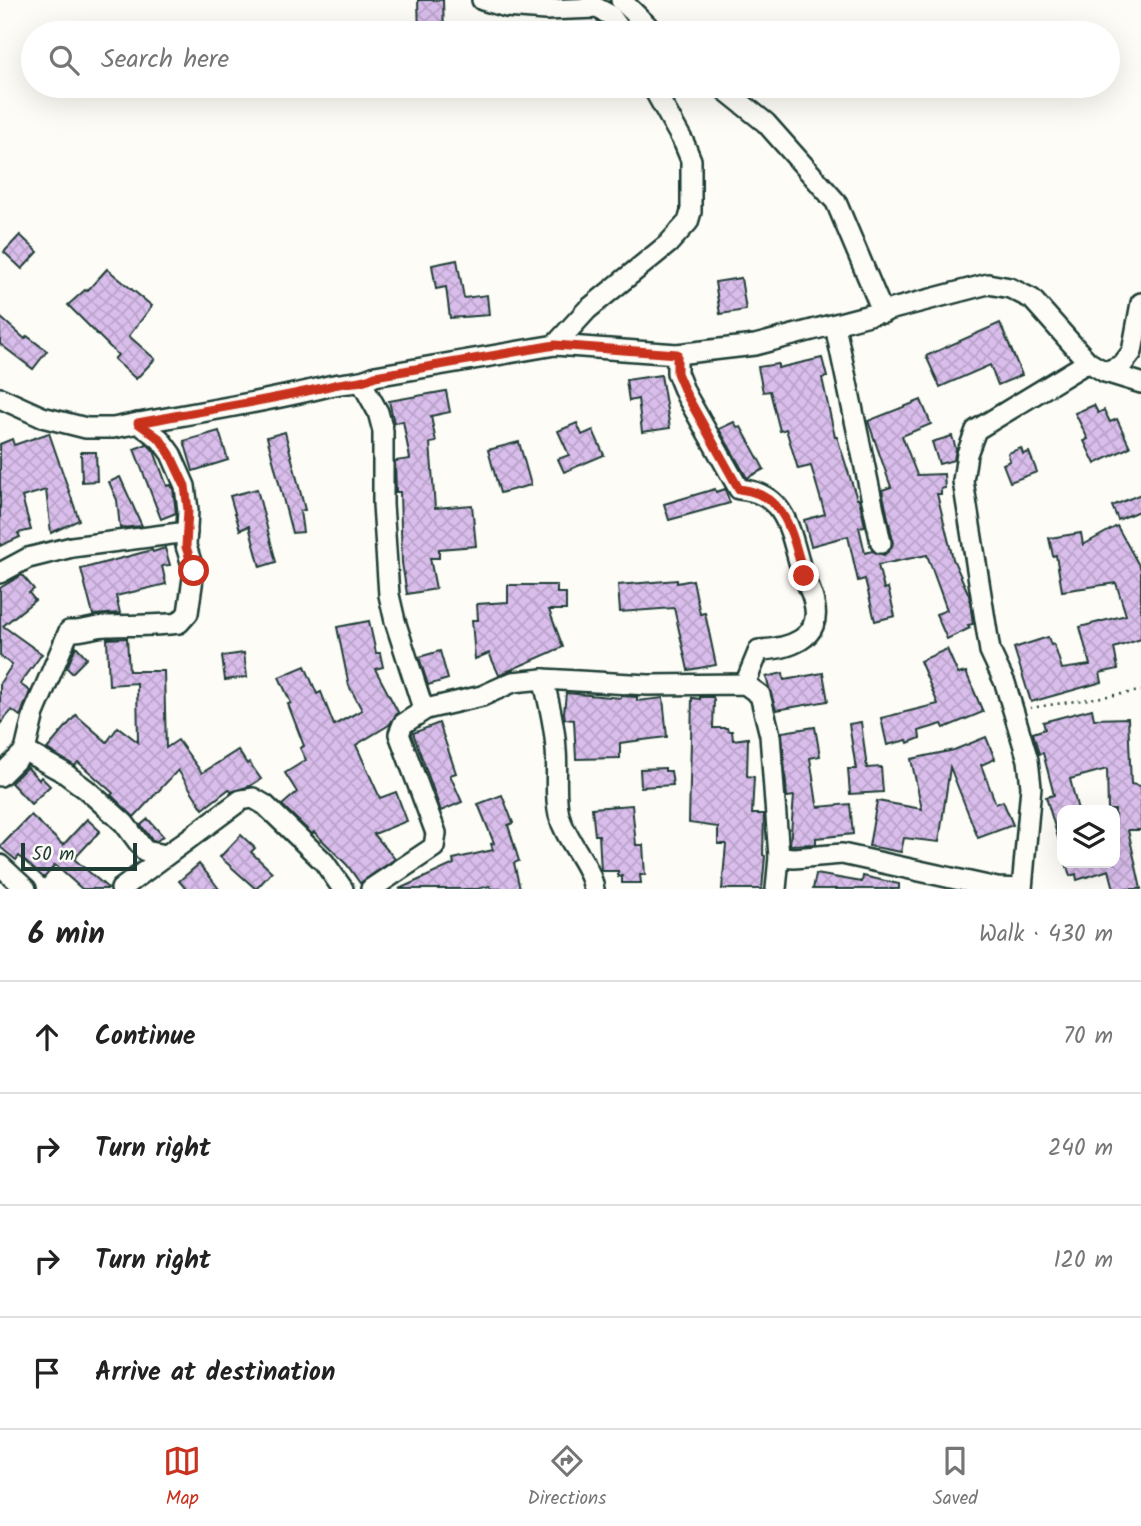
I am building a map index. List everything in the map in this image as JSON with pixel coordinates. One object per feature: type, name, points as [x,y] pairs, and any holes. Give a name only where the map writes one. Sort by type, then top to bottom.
[{"type":"street","points":[[482,0],[506,7],[532,9],[597,8],[610,15],[614,21]]},
{"type":"street","points":[[621,0],[631,21]]},
{"type":"street","points":[[621,0],[643,21]]},
{"type":"street","points":[[555,345],[587,310],[668,244],[688,222],[691,212],[691,160],[659,98]]},
{"type":"street","points":[[666,98],[674,124]]},
{"type":"street","points":[[735,98],[766,123],[836,202],[883,313]]},
{"type":"street","points":[[0,398],[42,417],[86,428],[113,428],[281,398],[348,382],[362,383],[375,376],[555,345],[677,354],[755,345],[988,284],[1010,288],[1032,299],[1096,367],[1138,384]]},
{"type":"street","points":[[779,856],[794,858],[842,854],[997,888],[1022,889],[1031,788],[1028,760],[1005,683],[990,651],[962,481],[967,454],[976,430],[1096,367],[1122,365],[1132,352],[1141,303]]},
{"type":"street","points":[[835,326],[881,543]]},
{"type":"street","points":[[677,354],[677,373],[686,394],[739,489],[753,490],[774,502],[786,518],[814,602],[816,622],[807,635],[792,645],[759,650],[745,684]]},
{"type":"street","points":[[362,383],[378,412],[383,431],[383,504],[389,595],[398,633],[421,702],[426,709]]},
{"type":"street","points":[[0,776],[25,751],[34,713],[69,631],[92,630],[104,626],[150,627],[179,623],[188,613],[194,571],[186,547],[186,498],[178,469],[160,439],[138,423]]},
{"type":"street","points":[[0,573],[28,558],[72,547],[187,531]]},
{"type":"street","points":[[543,680],[555,732],[555,785],[560,819],[589,871],[594,889]]},
{"type":"street","points":[[371,889],[434,847],[436,833],[398,734],[403,724],[426,709],[482,696],[513,682],[543,680],[648,685],[745,684],[760,695],[769,735],[779,856],[776,889]]},
{"type":"street","points":[[25,751],[63,772],[87,790],[124,822],[145,851],[166,855]]},
{"type":"street","points":[[121,889],[241,800],[253,798],[265,805],[324,862],[342,889]]},
{"type":"street","points":[[141,873],[145,851]]},
{"type":"street","points":[[0,865],[26,889]]},
{"type":"path","points":[[1012,711],[1141,691]]},
{"type":"building","points":[[418,0],[443,0],[444,21],[419,21]]},
{"type":"building","points":[[20,235],[38,252],[22,269],[4,252]]},
{"type":"building","points":[[457,260],[464,298],[487,295],[489,315],[450,318],[446,287],[436,289],[432,265]]},
{"type":"building","points":[[107,269],[152,306],[129,336],[155,359],[136,379],[114,359],[118,355],[68,305],[87,291]]},
{"type":"building","points":[[741,278],[746,310],[720,314],[715,282]]},
{"type":"building","points":[[0,317],[25,339],[27,336],[47,351],[33,369],[0,344]]},
{"type":"building","points":[[1000,323],[1022,375],[998,385],[990,365],[940,387],[926,356]]},
{"type":"building","points":[[822,358],[827,377],[822,378],[835,437],[859,499],[865,526],[859,527],[865,553],[872,551],[884,555],[892,547],[893,541],[882,490],[891,487],[868,421],[921,400],[931,424],[902,436],[917,475],[944,474],[945,488],[941,489],[941,494],[937,494],[953,559],[969,595],[973,624],[968,625],[970,628],[947,639],[936,614],[947,610],[927,555],[878,565],[884,589],[888,588],[895,616],[875,621],[865,579],[858,581],[848,536],[811,546],[804,520],[825,514],[811,466],[798,469],[786,429],[780,431],[770,391],[763,392],[758,367],[778,364],[778,368]]},
{"type":"building","points":[[661,375],[670,428],[642,432],[638,399],[629,401],[626,380]]},
{"type":"building","points":[[446,391],[450,412],[431,416],[436,442],[430,443],[435,508],[472,505],[476,546],[439,549],[439,558],[430,558],[436,589],[407,594],[402,563],[400,492],[396,492],[395,461],[410,459],[403,421],[394,423],[389,401]]},
{"type":"building","points":[[1094,405],[1098,413],[1104,410],[1110,422],[1117,419],[1130,447],[1095,464],[1084,441],[1088,439],[1075,413]]},
{"type":"building","points":[[734,422],[738,428],[741,427],[764,469],[747,478],[719,429]]},
{"type":"building","points":[[577,423],[582,435],[593,430],[604,455],[564,472],[558,459],[569,455],[558,431]]},
{"type":"building","points":[[219,431],[228,460],[193,471],[184,441]]},
{"type":"building","points":[[285,432],[305,510],[300,511],[303,532],[292,533],[267,437]]},
{"type":"building","points":[[49,433],[79,520],[51,533],[46,490],[22,497],[31,530],[18,533],[20,537],[0,546],[0,444],[12,439],[14,445]]},
{"type":"building","points":[[952,436],[956,449],[954,460],[939,464],[932,442]]},
{"type":"building","points":[[519,442],[531,485],[500,493],[488,450]]},
{"type":"building","points":[[147,444],[154,451],[167,486],[171,485],[173,489],[176,513],[161,519],[134,449]]},
{"type":"building","points":[[1021,448],[1023,454],[1029,452],[1037,472],[1010,482],[1003,464],[1010,461],[1008,453]]},
{"type":"building","points":[[81,452],[96,452],[97,481],[82,482]]},
{"type":"building","points":[[120,477],[142,526],[120,528],[117,500],[109,482]]},
{"type":"building","points":[[257,489],[276,562],[260,567],[249,526],[240,530],[230,496]]},
{"type":"building","points":[[715,489],[716,492],[725,489],[730,503],[669,520],[664,504]]},
{"type":"building","points":[[1141,494],[1141,510],[1118,520],[1112,506]]},
{"type":"building","points":[[1117,526],[1141,569],[1141,639],[1114,648],[1118,669],[1100,673],[1102,682],[1031,702],[1014,648],[1048,637],[1051,645],[1054,644],[1062,669],[1090,665],[1080,627],[1126,615],[1116,583],[1062,591],[1056,555],[1053,556],[1049,538],[1081,533],[1083,545]]},
{"type":"building","points":[[165,548],[170,565],[162,566],[166,584],[116,596],[120,613],[93,615],[81,569]]},
{"type":"building","points":[[22,575],[34,589],[29,593],[35,600],[3,626],[42,654],[20,684],[30,691],[20,716],[12,710],[0,724],[0,683],[12,665],[0,656],[0,588]]},
{"type":"building","points":[[677,580],[677,583],[693,580],[700,614],[705,613],[716,665],[688,670],[674,608],[620,612],[618,585]]},
{"type":"building","points":[[508,585],[557,585],[557,593],[566,593],[566,610],[549,610],[563,647],[499,675],[489,653],[475,659],[472,620],[478,620],[477,604],[508,602]]},
{"type":"building","points":[[369,621],[376,653],[380,653],[383,667],[375,669],[398,712],[389,725],[356,745],[380,798],[396,792],[407,821],[374,834],[395,859],[360,883],[347,865],[314,832],[312,834],[282,805],[297,792],[285,773],[306,760],[300,748],[304,746],[288,704],[291,703],[279,677],[305,666],[317,694],[321,692],[334,725],[362,710],[349,686],[337,627]]},
{"type":"building","points":[[127,638],[129,671],[164,671],[166,748],[178,740],[202,773],[238,750],[261,779],[231,792],[229,789],[203,809],[178,770],[134,817],[111,795],[113,793],[78,762],[75,766],[47,749],[76,715],[107,742],[118,727],[138,742],[137,683],[109,685],[107,639]]},
{"type":"building","points":[[76,646],[87,658],[72,673],[67,668]]},
{"type":"building","points":[[947,649],[958,674],[966,672],[983,712],[944,728],[942,724],[919,731],[920,738],[908,743],[907,740],[887,745],[881,718],[938,704],[920,661]]},
{"type":"building","points":[[440,651],[448,679],[428,685],[419,657]]},
{"type":"building","points":[[244,653],[247,677],[225,680],[222,656]]},
{"type":"building","points":[[783,673],[784,680],[823,673],[828,701],[776,710],[766,677]]},
{"type":"building","points":[[566,693],[637,697],[637,701],[663,698],[667,737],[620,743],[620,758],[576,759],[574,720],[565,719],[564,713]]},
{"type":"building","points":[[713,697],[713,728],[727,728],[732,731],[733,740],[748,738],[747,776],[754,777],[752,814],[764,814],[765,856],[762,889],[722,889],[726,844],[718,844],[718,827],[689,823],[692,698]]},
{"type":"building","points":[[1092,709],[1094,719],[1128,718],[1131,784],[1141,786],[1141,830],[1128,830],[1141,889],[1114,889],[1109,870],[1077,880],[1076,874],[1070,876],[1068,868],[1120,868],[1120,805],[1108,805],[1107,769],[1070,779],[1077,805],[1057,805],[1057,834],[1046,797],[1054,795],[1043,753],[1039,754],[1033,733],[1045,729],[1043,722]]},
{"type":"building","points":[[861,722],[867,768],[881,767],[883,792],[850,794],[848,769],[856,769],[849,724]]},
{"type":"building","points":[[439,723],[456,773],[450,775],[462,802],[441,811],[413,733]]},
{"type":"building","points":[[815,727],[820,756],[810,758],[818,807],[850,804],[853,834],[816,838],[816,844],[790,845],[794,796],[787,797],[782,732]]},
{"type":"building","points":[[986,737],[995,759],[981,765],[996,804],[1003,801],[1013,825],[978,838],[950,767],[939,842],[904,838],[901,852],[869,846],[877,801],[922,809],[911,759],[954,750]]},
{"type":"building","points":[[27,767],[39,780],[41,777],[50,786],[31,804],[11,783]]},
{"type":"building","points":[[665,768],[665,771],[671,771],[673,785],[641,787],[640,769]]},
{"type":"building","points":[[502,795],[513,823],[508,825],[519,861],[514,863],[520,889],[491,889],[490,886],[477,889],[399,889],[454,864],[453,859],[493,850],[491,844],[494,843],[478,804]]},
{"type":"building","points":[[632,805],[636,845],[643,845],[645,875],[640,875],[641,883],[622,883],[622,876],[618,877],[618,871],[601,871],[599,835],[595,835],[592,808]]},
{"type":"building","points":[[31,815],[63,845],[87,819],[100,831],[74,859],[109,889],[82,889],[55,865],[44,878],[19,856],[16,860],[0,847]]},
{"type":"building","points":[[148,819],[163,836],[157,841],[152,840],[141,825]]},
{"type":"building","points":[[241,835],[255,848],[251,852],[272,872],[256,889],[220,857]]},
{"type":"building","points":[[199,864],[219,889],[186,889],[179,881]]},
{"type":"building","points":[[816,874],[862,882],[863,876],[899,884],[899,889],[813,889]]},
{"type":"route","points":[[194,571],[186,547],[188,510],[185,486],[160,439],[138,423],[281,398],[348,382],[362,383],[375,376],[555,345],[677,354],[677,373],[716,450],[739,489],[753,490],[774,502],[786,518],[804,576]]}]
